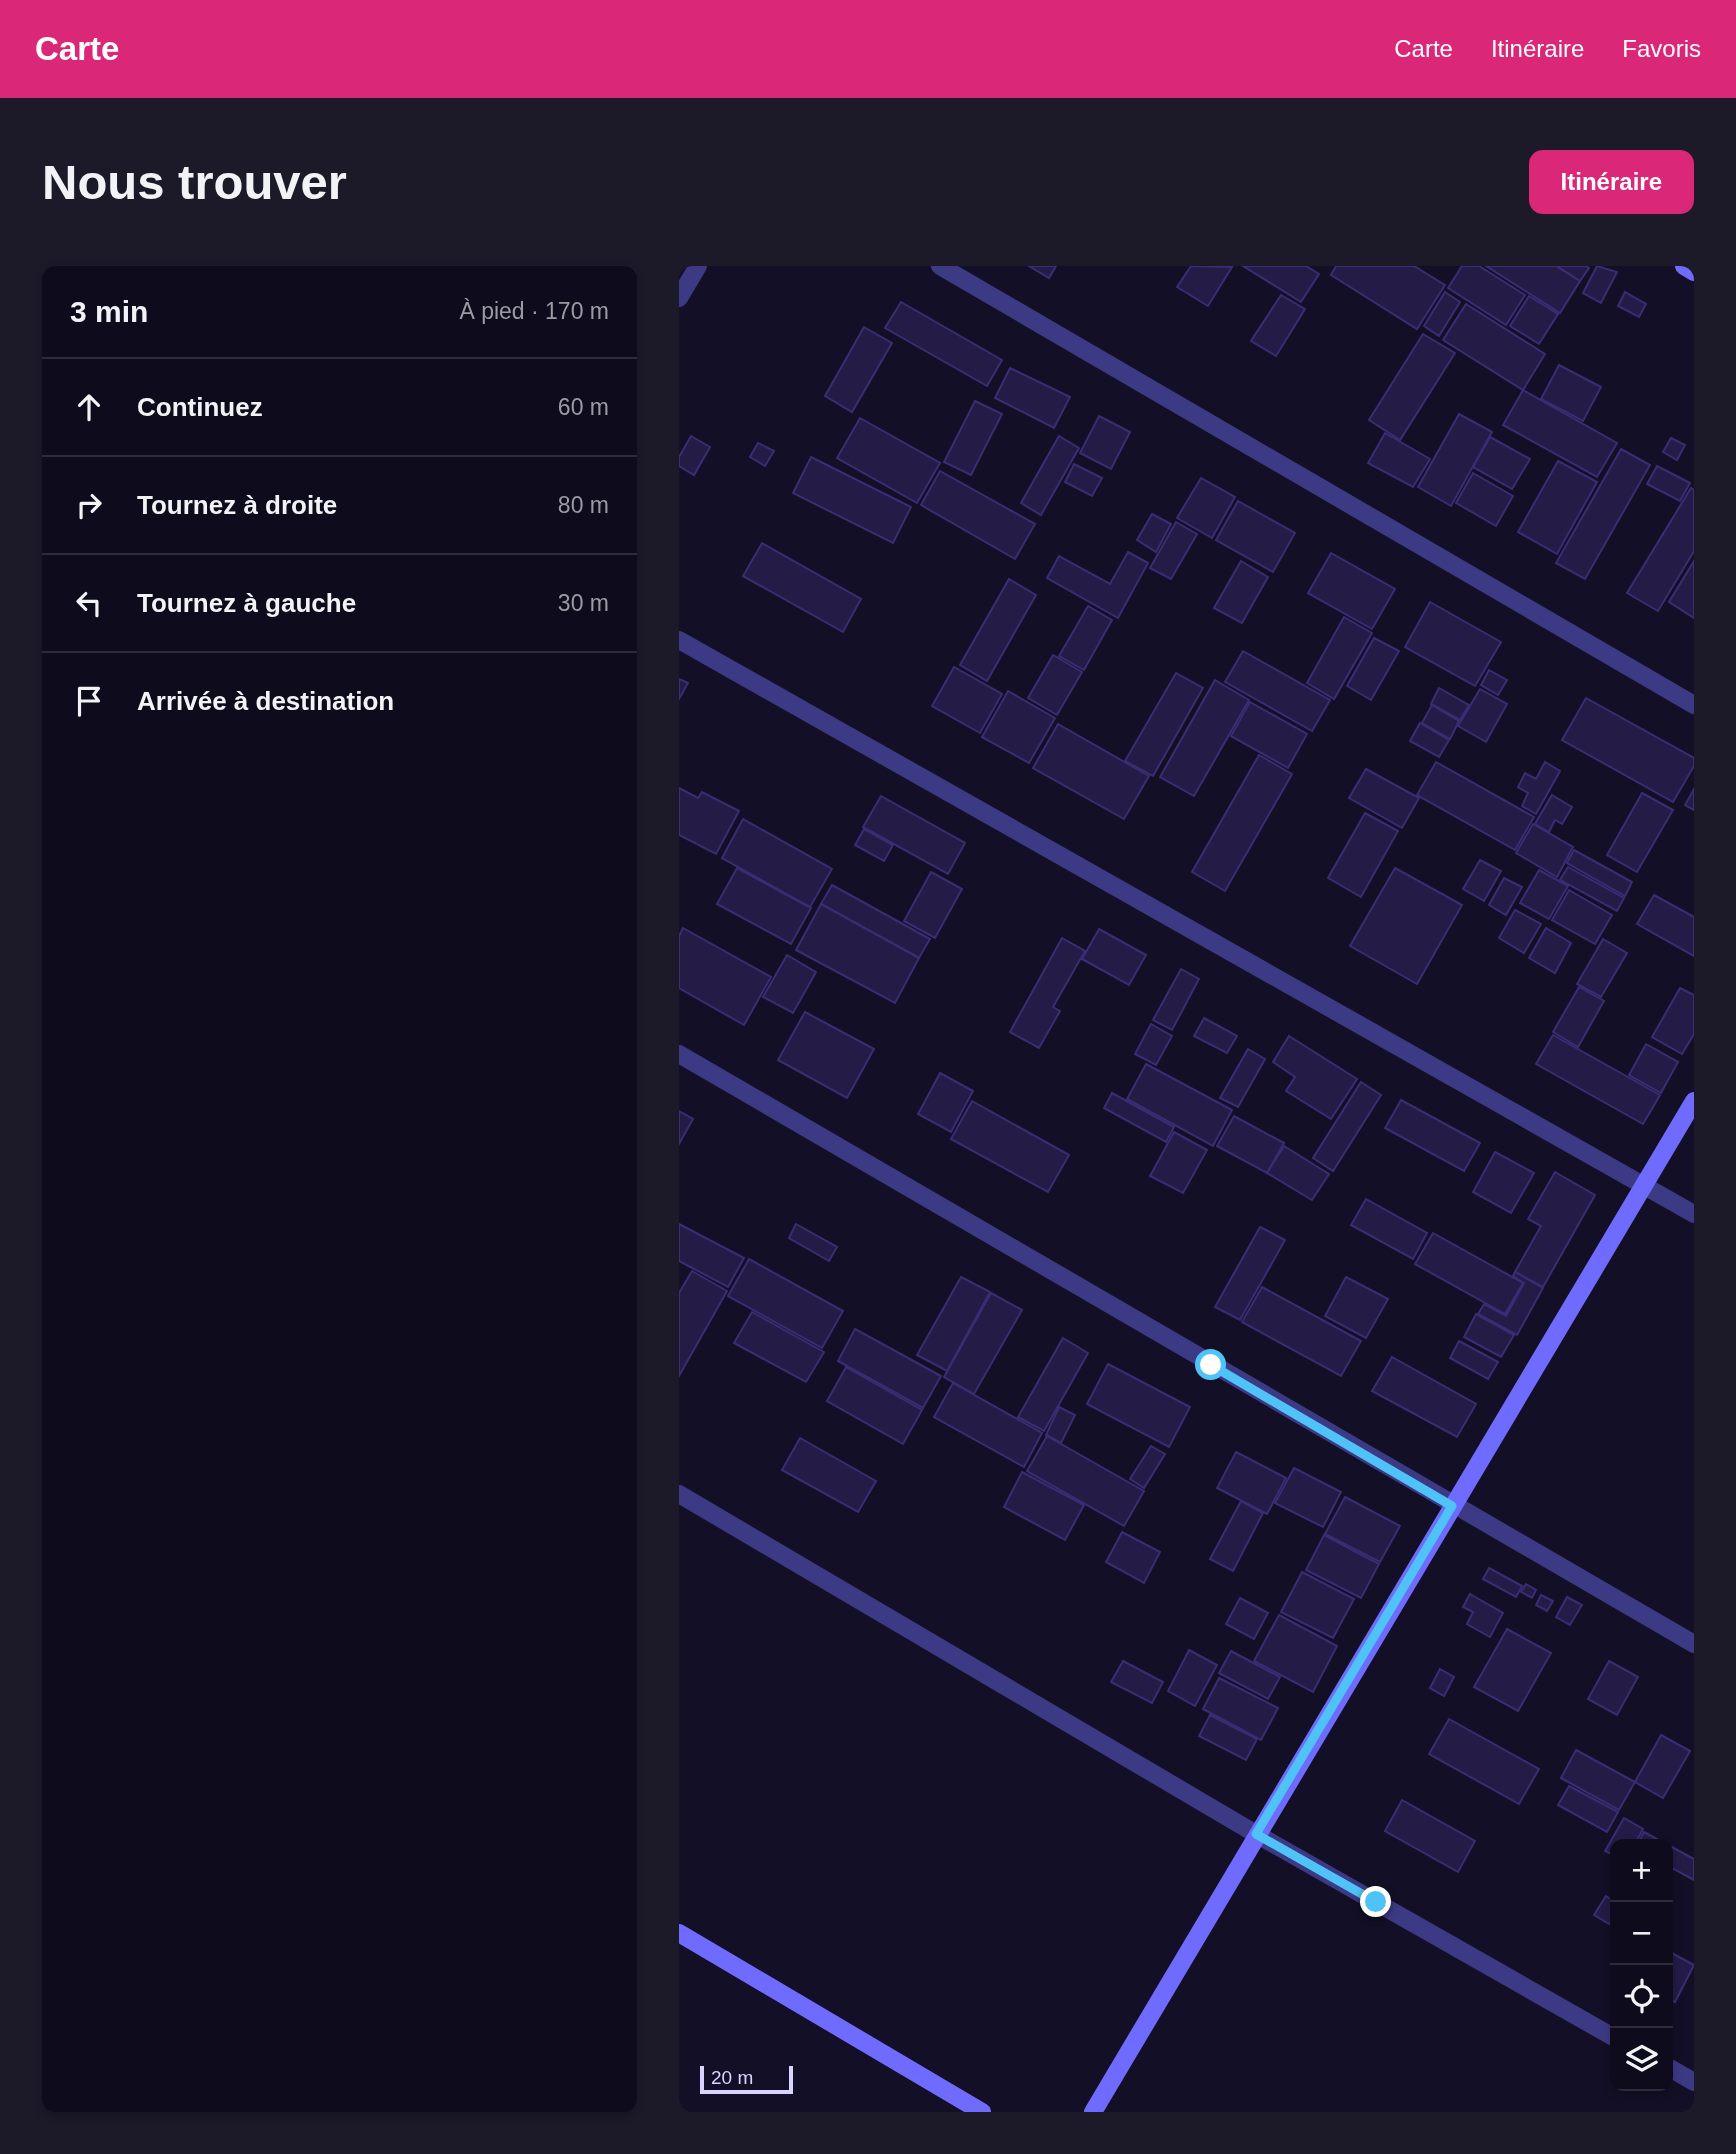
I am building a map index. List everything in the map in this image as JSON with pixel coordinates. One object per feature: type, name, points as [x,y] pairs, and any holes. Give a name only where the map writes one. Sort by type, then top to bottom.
[{"type":"street","points":[[679,298],[698,266]]},
{"type":"street","points":[[940,266],[1694,705]]},
{"type":"street","points":[[1684,266],[1694,272]]},
{"type":"street","points":[[679,640],[1694,1214]]},
{"type":"street","points":[[679,1054],[1452,1506],[1694,1644]]},
{"type":"street","points":[[1093,2112],[1694,1101]]},
{"type":"street","points":[[679,1494],[1256,1834],[1610,2035]]},
{"type":"street","points":[[679,1933],[982,2112]]},
{"type":"street","points":[[1673,2070],[1694,2082]]},
{"type":"building","points":[[1029,266],[1056,266],[1049,278]]},
{"type":"building","points":[[1191,266],[1232,267],[1208,306],[1177,287]]},
{"type":"building","points":[[1243,266],[1306,266],[1319,274],[1301,302]]},
{"type":"building","points":[[1336,266],[1414,266],[1445,285],[1417,329],[1331,275]]},
{"type":"building","points":[[1462,266],[1479,266],[1525,295],[1506,325],[1448,288]]},
{"type":"building","points":[[1486,266],[1556,266],[1580,281],[1560,313]]},
{"type":"building","points":[[1557,266],[1586,266],[1589,268],[1580,281]]},
{"type":"building","points":[[1597,266],[1617,272],[1601,303],[1583,293]]},
{"type":"building","points":[[1445,292],[1460,302],[1439,336],[1424,326]]},
{"type":"building","points":[[1625,292],[1646,304],[1639,317],[1618,306]]},
{"type":"building","points":[[1281,295],[1305,309],[1276,356],[1251,341]]},
{"type":"building","points":[[1529,296],[1558,314],[1539,344],[1510,326]]},
{"type":"building","points":[[901,302],[1002,360],[987,386],[885,328]]},
{"type":"building","points":[[1466,304],[1545,354],[1523,390],[1443,340]]},
{"type":"building","points":[[864,327],[892,343],[852,412],[825,396]]},
{"type":"building","points":[[1423,334],[1455,353],[1400,440],[1369,420]]},
{"type":"building","points":[[1559,365],[1601,387],[1583,421],[1541,399]]},
{"type":"building","points":[[1010,368],[1070,397],[1054,428],[995,398]]},
{"type":"building","points":[[1523,390],[1617,443],[1597,477],[1503,425]]},
{"type":"building","points":[[975,401],[1002,414],[971,475],[944,462]]},
{"type":"building","points":[[1459,414],[1492,432],[1451,506],[1418,487]]},
{"type":"building","points":[[1099,416],[1130,432],[1111,469],[1080,453]]},
{"type":"building","points":[[860,418],[940,463],[917,503],[837,458]]},
{"type":"building","points":[[1385,433],[1430,459],[1413,487],[1368,463]]},
{"type":"building","points":[[691,436],[710,447],[694,475],[679,466],[679,457]]},
{"type":"building","points":[[1059,436],[1079,448],[1041,515],[1021,503]]},
{"type":"building","points":[[1490,437],[1530,459],[1512,489],[1473,467]]},
{"type":"building","points":[[1671,438],[1685,445],[1677,460],[1663,452]]},
{"type":"building","points":[[758,443],[774,451],[765,466],[750,457]]},
{"type":"building","points":[[1621,449],[1650,465],[1585,579],[1556,563]]},
{"type":"building","points":[[811,457],[911,507],[893,543],[793,493]]},
{"type":"building","points":[[1558,461],[1597,482],[1557,554],[1518,532]]},
{"type":"building","points":[[1074,464],[1102,478],[1092,496],[1065,482]]},
{"type":"building","points":[[1657,466],[1690,483],[1680,501],[1647,484]]},
{"type":"building","points":[[940,471],[1035,524],[1015,559],[921,505]]},
{"type":"building","points":[[1473,473],[1513,496],[1496,526],[1456,503]]},
{"type":"building","points":[[1201,478],[1235,497],[1212,538],[1177,518]]},
{"type":"building","points":[[1691,488],[1694,490],[1694,551],[1658,611],[1627,593]]},
{"type":"building","points":[[1238,501],[1295,533],[1273,572],[1216,540]]},
{"type":"building","points":[[1152,514],[1171,524],[1156,552],[1137,540]]},
{"type":"building","points":[[1176,522],[1197,534],[1171,579],[1150,568]]},
{"type":"building","points":[[762,543],[861,599],[843,632],[743,576]]},
{"type":"building","points":[[1128,552],[1148,563],[1118,618],[1047,578],[1059,556],[1110,584]]},
{"type":"building","points":[[1331,553],[1395,589],[1372,629],[1308,593]]},
{"type":"building","points":[[1241,561],[1268,577],[1242,623],[1214,608]]},
{"type":"building","points":[[1694,561],[1694,618],[1669,602]]},
{"type":"building","points":[[1009,579],[1036,595],[987,681],[960,665]]},
{"type":"building","points":[[1430,602],[1501,642],[1475,686],[1405,647]]},
{"type":"building","points":[[1088,606],[1112,620],[1084,670],[1059,656]]},
{"type":"building","points":[[1344,617],[1372,633],[1334,699],[1307,683]]},
{"type":"building","points":[[1374,638],[1399,651],[1371,700],[1347,686]]},
{"type":"building","points":[[1243,651],[1330,700],[1312,731],[1225,682]]},
{"type":"building","points":[[1053,655],[1082,672],[1057,715],[1028,698]]},
{"type":"building","points":[[954,667],[1002,694],[980,733],[932,706]]},
{"type":"building","points":[[1489,670],[1507,680],[1498,695],[1481,685]]},
{"type":"building","points":[[1176,673],[1203,688],[1153,776],[1125,761]]},
{"type":"building","points":[[679,679],[688,683],[679,699]]},
{"type":"building","points":[[1215,680],[1249,700],[1194,796],[1160,777]]},
{"type":"building","points":[[1439,688],[1469,705],[1460,720],[1431,704]]},
{"type":"building","points":[[1480,689],[1507,704],[1486,742],[1458,726]]},
{"type":"building","points":[[1008,691],[1055,718],[1029,763],[982,737]]},
{"type":"building","points":[[1586,698],[1694,758],[1694,766],[1673,802],[1562,740]]},
{"type":"building","points":[[1250,702],[1307,734],[1288,768],[1231,736]]},
{"type":"building","points":[[1432,705],[1459,721],[1450,739],[1422,723]]},
{"type":"building","points":[[1420,723],[1449,740],[1439,757],[1410,741]]},
{"type":"building","points":[[1058,724],[1149,776],[1124,819],[1033,768]]},
{"type":"building","points":[[1259,755],[1292,774],[1225,891],[1192,872]]},
{"type":"building","points":[[1436,762],[1534,817],[1515,850],[1417,795]]},
{"type":"building","points":[[1545,762],[1560,771],[1536,814],[1522,806],[1528,793],[1518,787],[1525,773],[1536,779]]},
{"type":"building","points":[[1366,769],[1419,798],[1402,828],[1349,798]]},
{"type":"building","points":[[679,788],[698,798],[702,792],[739,811],[716,854],[679,835]]},
{"type":"building","points":[[1694,789],[1694,810],[1685,805]]},
{"type":"building","points":[[1642,793],[1673,810],[1637,872],[1607,855]]},
{"type":"building","points":[[1552,795],[1572,807],[1562,824],[1555,820],[1549,832],[1535,824]]},
{"type":"building","points":[[881,796],[965,843],[948,874],[863,827]]},
{"type":"building","points":[[1365,813],[1398,831],[1361,897],[1328,878]]},
{"type":"building","points":[[743,819],[832,869],[810,907],[722,858]]},
{"type":"building","points":[[1533,824],[1573,847],[1557,877],[1516,853]]},
{"type":"building","points":[[864,829],[893,845],[884,861],[855,845]]},
{"type":"building","points":[[1574,850],[1632,882],[1625,896],[1567,863]]},
{"type":"building","points":[[1480,860],[1501,871],[1484,901],[1463,889]]},
{"type":"building","points":[[1568,867],[1624,898],[1617,911],[1560,880]]},
{"type":"building","points":[[737,868],[811,908],[791,944],[717,904]]},
{"type":"building","points":[[1395,868],[1462,905],[1417,984],[1350,946]]},
{"type":"building","points":[[1539,870],[1568,886],[1549,919],[1520,903]]},
{"type":"building","points":[[931,872],[962,889],[935,938],[904,921]]},
{"type":"building","points":[[1504,878],[1522,887],[1506,915],[1489,905]]},
{"type":"building","points":[[832,885],[930,939],[919,958],[821,904]]},
{"type":"building","points":[[1569,890],[1612,915],[1595,944],[1552,920]]},
{"type":"building","points":[[1654,895],[1694,917],[1694,956],[1637,924]]},
{"type":"building","points":[[821,904],[919,958],[895,1003],[796,950]]},
{"type":"building","points":[[1515,910],[1541,924],[1524,953],[1499,938]]},
{"type":"building","points":[[683,928],[771,977],[744,1025],[679,988],[679,936]]},
{"type":"building","points":[[1546,928],[1571,943],[1555,973],[1529,958]]},
{"type":"building","points":[[1099,929],[1146,955],[1129,985],[1082,959]]},
{"type":"building","points":[[1062,938],[1085,951],[1053,1007],[1060,1011],[1039,1048],[1010,1032]]},
{"type":"building","points":[[1603,939],[1627,953],[1601,997],[1577,984]]},
{"type":"building","points":[[787,955],[816,972],[793,1013],[763,997]]},
{"type":"building","points":[[1181,969],[1199,979],[1172,1030],[1153,1020]]},
{"type":"building","points":[[1579,987],[1604,1001],[1578,1047],[1553,1032]]},
{"type":"building","points":[[1680,988],[1694,995],[1694,1034],[1682,1054],[1652,1037]]},
{"type":"building","points":[[805,1012],[874,1049],[847,1098],[778,1060]]},
{"type":"building","points":[[1204,1018],[1237,1036],[1227,1053],[1194,1036]]},
{"type":"building","points":[[1151,1024],[1172,1036],[1156,1065],[1135,1054]]},
{"type":"building","points":[[1553,1035],[1660,1095],[1643,1124],[1536,1064]]},
{"type":"building","points":[[1289,1036],[1357,1079],[1331,1119],[1286,1091],[1295,1077],[1273,1062]]},
{"type":"building","points":[[1646,1044],[1678,1062],[1661,1093],[1629,1075]]},
{"type":"building","points":[[1248,1049],[1265,1059],[1238,1107],[1220,1098]]},
{"type":"building","points":[[1146,1064],[1232,1110],[1213,1146],[1127,1099]]},
{"type":"building","points":[[940,1073],[973,1091],[951,1132],[918,1114]]},
{"type":"building","points":[[1361,1082],[1381,1095],[1333,1171],[1313,1158]]},
{"type":"building","points":[[1112,1093],[1174,1127],[1166,1142],[1104,1108]]},
{"type":"building","points":[[1401,1100],[1480,1143],[1464,1171],[1385,1128]]},
{"type":"building","points":[[972,1101],[1069,1155],[1048,1192],[951,1139]]},
{"type":"building","points":[[679,1111],[693,1119],[679,1144]]},
{"type":"building","points":[[1234,1116],[1284,1143],[1267,1173],[1217,1146]]},
{"type":"building","points":[[1174,1132],[1207,1150],[1183,1193],[1150,1176]]},
{"type":"building","points":[[1284,1146],[1329,1174],[1312,1200],[1267,1173]]},
{"type":"building","points":[[1495,1152],[1534,1173],[1511,1213],[1473,1192]]},
{"type":"building","points":[[1555,1172],[1595,1195],[1543,1287],[1515,1272],[1541,1226],[1528,1219]]},
{"type":"building","points":[[1366,1199],[1427,1233],[1413,1259],[1351,1225]]},
{"type":"building","points":[[679,1224],[744,1258],[728,1287],[679,1261]]},
{"type":"building","points":[[796,1224],[837,1247],[829,1261],[789,1238]]},
{"type":"building","points":[[1260,1227],[1285,1240],[1240,1320],[1215,1307]]},
{"type":"building","points":[[1433,1233],[1523,1283],[1505,1314],[1415,1264]]},
{"type":"building","points":[[749,1259],[843,1311],[822,1348],[728,1296]]},
{"type":"building","points":[[692,1271],[727,1291],[679,1376],[679,1293]]},
{"type":"building","points":[[1515,1272],[1543,1288],[1517,1335],[1478,1314],[1484,1304],[1506,1316],[1524,1283],[1513,1276]]},
{"type":"building","points":[[961,1277],[990,1292],[947,1371],[917,1355]]},
{"type":"building","points":[[1346,1277],[1388,1299],[1366,1338],[1325,1316]]},
{"type":"building","points":[[1262,1287],[1361,1341],[1341,1376],[1242,1322]]},
{"type":"building","points":[[991,1293],[1022,1310],[974,1394],[944,1377]]},
{"type":"building","points":[[752,1312],[824,1352],[806,1382],[734,1343]]},
{"type":"building","points":[[1476,1314],[1514,1335],[1501,1357],[1464,1337]]},
{"type":"building","points":[[855,1329],[941,1376],[923,1408],[838,1361]]},
{"type":"building","points":[[1063,1338],[1088,1353],[1044,1431],[1018,1417]]},
{"type":"building","points":[[1459,1341],[1498,1362],[1488,1379],[1450,1358]]},
{"type":"building","points":[[1392,1357],[1476,1404],[1457,1437],[1372,1391]]},
{"type":"building","points":[[1108,1364],[1190,1407],[1169,1447],[1087,1404]]},
{"type":"building","points":[[846,1367],[922,1410],[903,1444],[827,1401]]},
{"type":"building","points":[[953,1383],[1042,1433],[1024,1467],[934,1417]]},
{"type":"building","points":[[1059,1407],[1075,1415],[1061,1443],[1046,1435]]},
{"type":"building","points":[[1047,1436],[1144,1491],[1124,1526],[1027,1471]]},
{"type":"building","points":[[800,1438],[876,1481],[858,1512],[782,1470]]},
{"type":"building","points":[[1151,1446],[1165,1454],[1144,1488],[1130,1479]]},
{"type":"building","points":[[1236,1452],[1286,1478],[1267,1514],[1217,1488]]},
{"type":"building","points":[[1294,1468],[1341,1492],[1323,1527],[1275,1503]]},
{"type":"building","points":[[1022,1472],[1084,1505],[1065,1540],[1004,1507]]},
{"type":"building","points":[[1345,1497],[1400,1526],[1380,1562],[1325,1534]]},
{"type":"building","points":[[1241,1501],[1263,1513],[1233,1571],[1210,1559]]},
{"type":"building","points":[[1122,1532],[1160,1552],[1144,1583],[1106,1562]]},
{"type":"building","points":[[1324,1535],[1379,1564],[1361,1598],[1306,1570]]},
{"type":"building","points":[[1489,1568],[1522,1586],[1516,1597],[1483,1579]]},
{"type":"building","points":[[1302,1572],[1354,1599],[1333,1638],[1281,1612]]},
{"type":"building","points":[[1526,1584],[1536,1590],[1532,1598],[1521,1592]]},
{"type":"building","points":[[1470,1594],[1503,1613],[1490,1637],[1467,1624],[1473,1612],[1463,1607]]},
{"type":"building","points":[[1541,1595],[1553,1601],[1547,1611],[1536,1605]]},
{"type":"building","points":[[1567,1597],[1582,1605],[1570,1625],[1556,1617]]},
{"type":"building","points":[[1240,1598],[1268,1613],[1254,1639],[1226,1624]]},
{"type":"building","points":[[1279,1615],[1337,1646],[1313,1692],[1254,1661]]},
{"type":"building","points":[[1507,1629],[1551,1653],[1518,1711],[1474,1687]]},
{"type":"building","points":[[1189,1650],[1217,1665],[1195,1706],[1168,1691]]},
{"type":"building","points":[[1231,1651],[1280,1677],[1268,1699],[1219,1673]]},
{"type":"building","points":[[1123,1661],[1163,1682],[1152,1703],[1111,1682]]},
{"type":"building","points":[[1609,1661],[1638,1677],[1617,1715],[1588,1699]]},
{"type":"building","points":[[1440,1669],[1454,1677],[1444,1696],[1430,1688]]},
{"type":"building","points":[[1219,1678],[1278,1708],[1261,1740],[1203,1709]]},
{"type":"building","points":[[1210,1715],[1257,1739],[1246,1760],[1199,1736]]},
{"type":"building","points":[[1449,1719],[1539,1769],[1519,1804],[1429,1754]]},
{"type":"building","points":[[1661,1735],[1690,1751],[1663,1798],[1635,1782]]},
{"type":"building","points":[[1576,1750],[1635,1782],[1619,1810],[1561,1778]]},
{"type":"building","points":[[1569,1786],[1618,1812],[1607,1832],[1558,1805]]},
{"type":"building","points":[[1402,1800],[1475,1841],[1458,1872],[1385,1831]]},
{"type":"building","points":[[1624,1818],[1643,1829],[1638,1839],[1612,1839]]},
{"type":"building","points":[[1644,1832],[1657,1839],[1640,1839]]},
{"type":"building","points":[[1673,1848],[1694,1859],[1694,1880],[1673,1869]]},
{"type":"building","points":[[1606,1896],[1610,1899],[1609,1924],[1594,1915]]},
{"type":"building","points":[[1673,1954],[1694,1965],[1675,2002],[1673,2001]]},
{"type":"route","points":[[1211,1365],[1452,1506],[1256,1834],[1376,1902]]}]
